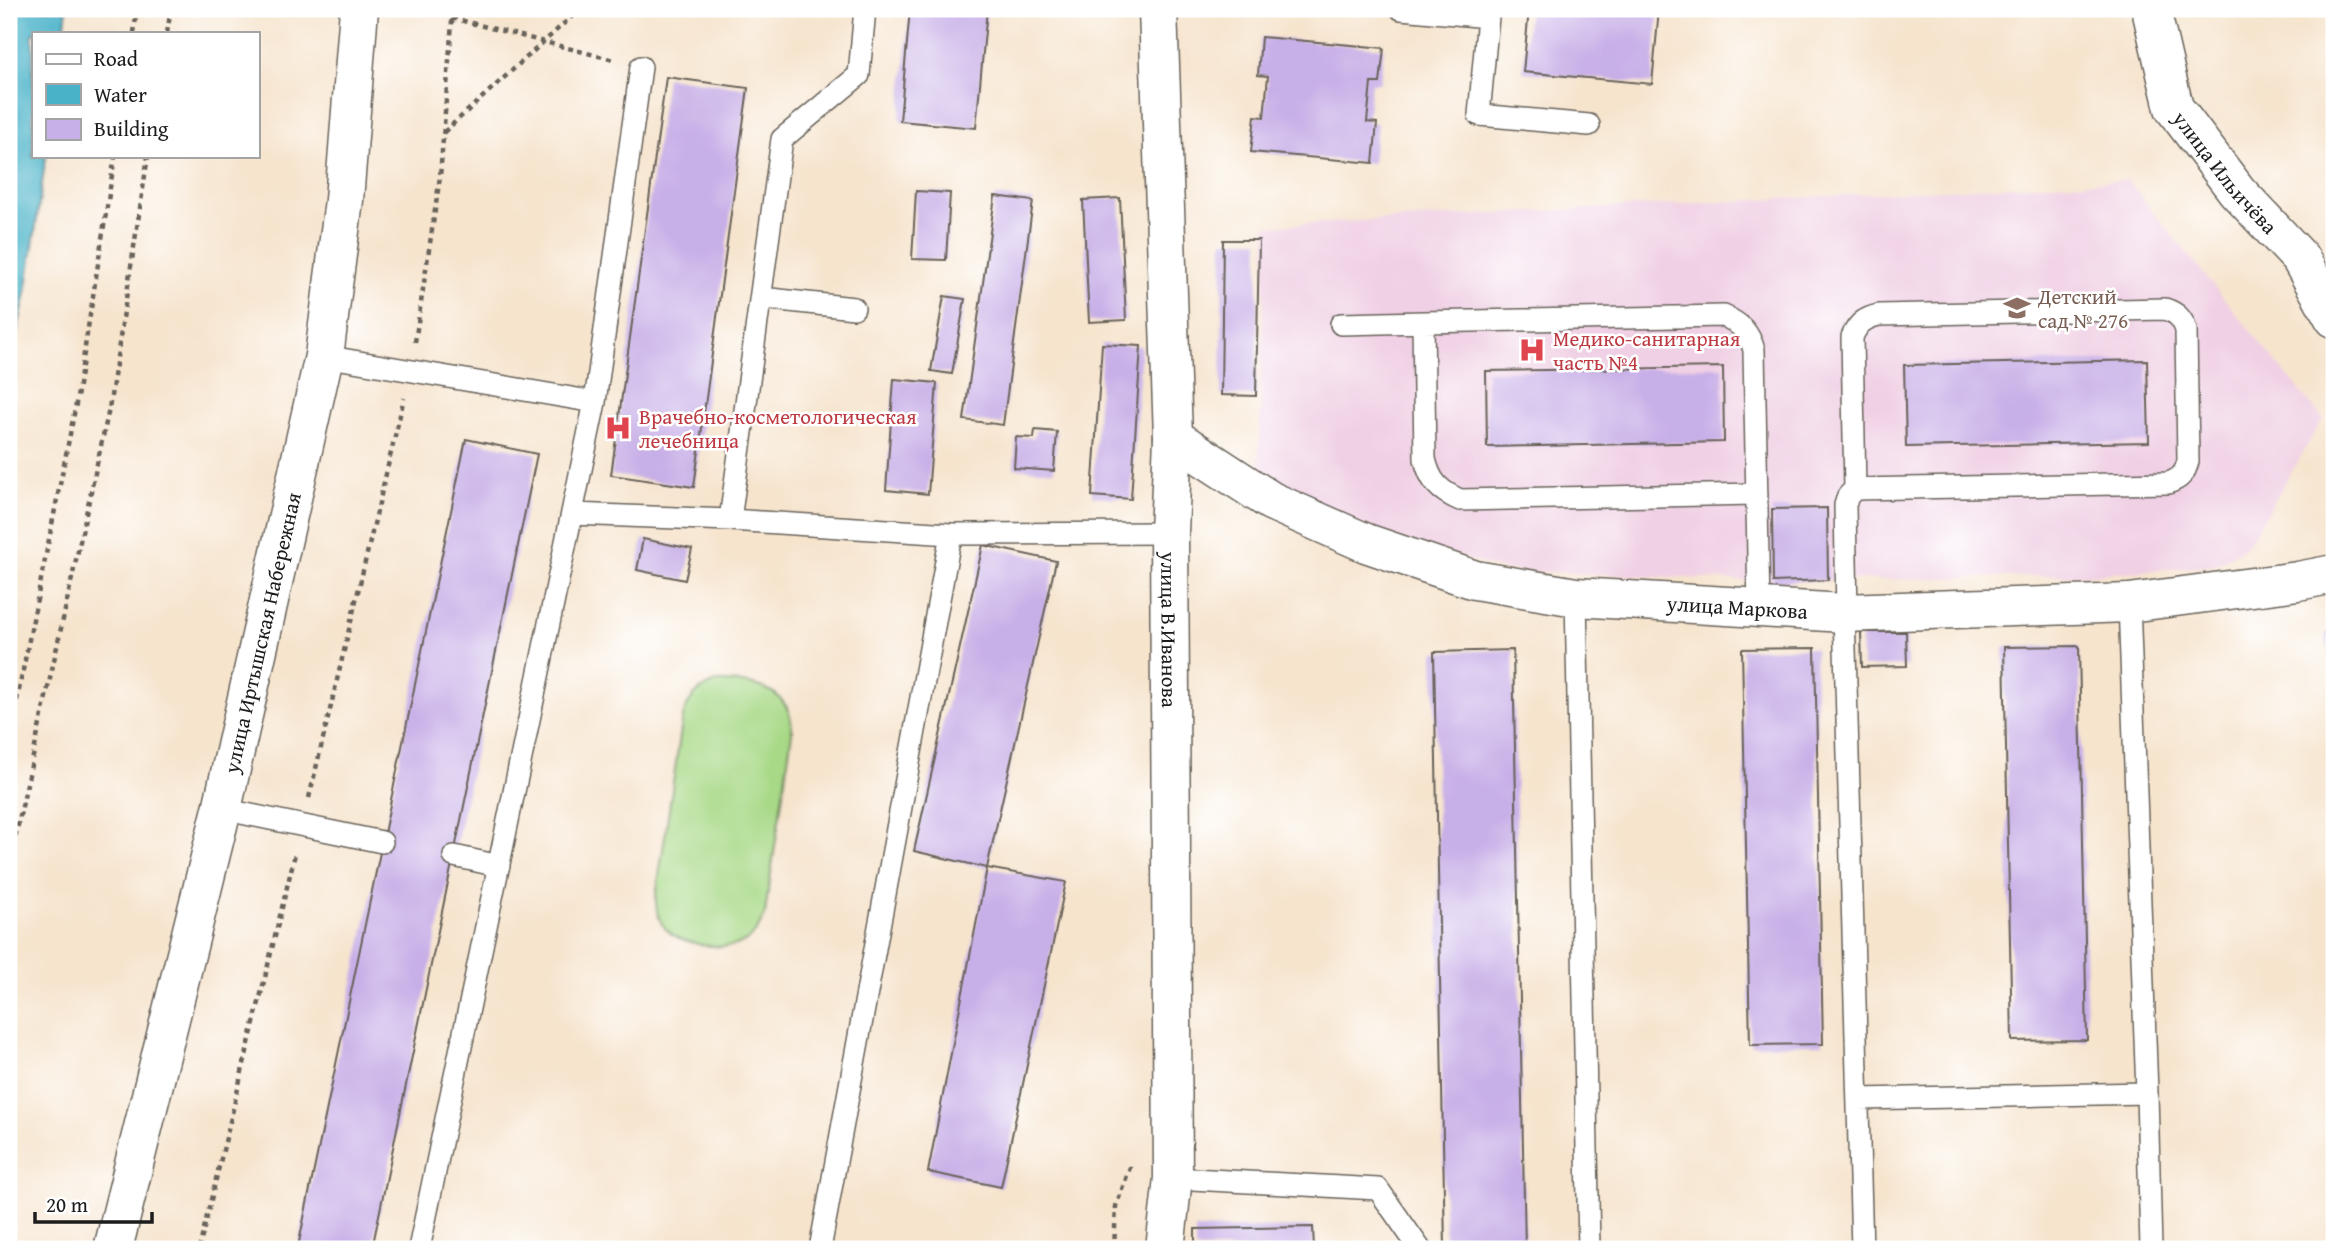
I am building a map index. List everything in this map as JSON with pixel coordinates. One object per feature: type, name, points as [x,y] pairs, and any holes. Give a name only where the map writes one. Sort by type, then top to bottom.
[{"type":"street","name":"улица Иртышская Набережная","points":[[113,1249],[222,809],[324,356],[344,200],[359,9]]},
{"type":"street","name":"улица В.Иванова","points":[[1158,9],[1173,437],[1169,533],[1173,1178],[1165,1249]]},
{"type":"street","name":"улица Ильичёва","points":[[2151,9],[2174,108],[2237,191],[2300,258],[2334,318]]},
{"type":"street","name":"улица Маркова","points":[[1173,437],[1271,501],[1366,543],[1475,580],[1576,597],[1846,613],[2129,603],[2334,574]]},
{"type":"lane","points":[[730,520],[782,139],[859,75],[865,9]]},
{"type":"lane","points":[[1401,9],[1488,17],[1479,115],[1589,125]]},
{"type":"lane","points":[[419,1249],[595,402],[641,67]]},
{"type":"lane","points":[[761,298],[854,308]]},
{"type":"lane","points":[[1855,489],[1852,337],[1860,322],[1868,317],[2165,309],[2174,312],[2183,322],[2186,330],[2188,461],[2186,470],[2177,480],[2168,483],[1855,489],[1848,496],[1845,505],[1846,613],[1862,1249]]},
{"type":"lane","points":[[1341,324],[1724,316],[1735,321],[1750,336],[1754,350],[1759,608]]},
{"type":"lane","points":[[1423,323],[1425,458],[1429,474],[1444,493],[1460,500],[1757,494]]},
{"type":"lane","points":[[324,356],[595,402]]},
{"type":"lane","points":[[572,514],[730,520],[951,534],[1169,533]]},
{"type":"lane","points":[[820,1249],[951,534]]},
{"type":"lane","points":[[1576,597],[1589,1249]]},
{"type":"lane","points":[[2129,603],[2151,1249]]},
{"type":"lane","points":[[222,809],[382,842]]},
{"type":"lane","points":[[454,856],[499,866]]},
{"type":"lane","points":[[1859,1099],[2147,1093]]},
{"type":"lane","points":[[1173,1178],[1378,1189],[1420,1249]]},
{"type":"path","points":[[134,32],[138,9]]},
{"type":"path","points":[[167,32],[171,9]]},
{"type":"path","points":[[199,1249],[411,370],[440,177],[453,9]]},
{"type":"path","points":[[443,132],[580,9]]},
{"type":"path","points":[[452,18],[641,67]]},
{"type":"path","points":[[9,740],[76,404],[115,158]]},
{"type":"path","points":[[9,866],[109,409],[148,158]]},
{"type":"shaded area","points":[[2127,180],[2323,419],[2253,536],[2243,548],[2219,563],[2089,575],[1773,582],[1503,570],[1365,529],[1258,474],[1266,226]]},
{"type":"green space","points":[[717,682],[744,683],[769,690],[786,706],[791,718],[792,733],[765,913],[749,939],[725,947],[693,943],[668,931],[659,917],[656,896],[683,716],[695,694]]},
{"type":"water","points":[[9,9],[67,9],[64,32],[32,32],[32,158],[46,158],[26,294],[9,366]]},
{"type":"building","points":[[910,9],[987,9],[976,128],[900,121]]},
{"type":"building","points":[[1529,9],[1659,9],[1652,84],[1523,72]]},
{"type":"building","points":[[1261,37],[1384,48],[1380,83],[1371,83],[1367,122],[1377,123],[1373,163],[1251,152],[1255,116],[1264,117],[1268,76],[1258,75]]},
{"type":"building","points":[[666,77],[748,88],[694,487],[611,475]]},
{"type":"building","points":[[916,191],[950,193],[946,260],[912,259]]},
{"type":"building","points":[[995,196],[1033,201],[1003,425],[964,420]]},
{"type":"building","points":[[1120,198],[1126,320],[1089,322],[1083,200]]},
{"type":"building","points":[[1223,240],[1259,240],[1256,396],[1221,395]]},
{"type":"building","points":[[944,296],[965,299],[952,374],[931,371]]},
{"type":"building","points":[[1102,344],[1141,346],[1131,499],[1092,496]]},
{"type":"building","points":[[2147,360],[2149,442],[1906,447],[1904,365]]},
{"type":"building","points":[[1723,367],[1724,442],[1487,447],[1486,371]]},
{"type":"building","points":[[894,379],[937,383],[928,494],[886,490]]},
{"type":"building","points":[[1035,430],[1057,432],[1054,471],[1014,468],[1016,437],[1034,438]]},
{"type":"building","points":[[466,439],[537,454],[372,1249],[298,1247]]},
{"type":"building","points":[[1827,508],[1828,580],[1773,582],[1772,509]]},
{"type":"building","points":[[643,539],[692,549],[685,580],[637,570]]},
{"type":"building","points":[[983,545],[1056,561],[987,868],[914,851]]},
{"type":"building","points":[[1861,632],[1906,632],[1907,666],[1862,667]]},
{"type":"building","points":[[2334,632],[2334,668],[2333,668],[2325,634]]},
{"type":"building","points":[[2079,646],[2087,1040],[2012,1041],[2004,647]]},
{"type":"building","points":[[1815,648],[1823,1044],[1750,1045],[1742,649]]},
{"type":"building","points":[[1513,650],[1525,1249],[1445,1249],[1434,652]]},
{"type":"building","points":[[987,868],[1066,882],[1001,1187],[928,1172]]},
{"type":"building","points":[[1313,1227],[1314,1249],[1195,1249],[1195,1229]]},
{"type":"place","name":"Детский сад № 276","points":[[2017,308]]},
{"type":"place","name":"Медико-санитарная часть №4","points":[[1532,350]]},
{"type":"place","name":"Врачебно-косметологическая лечебница","points":[[618,428]]}]
